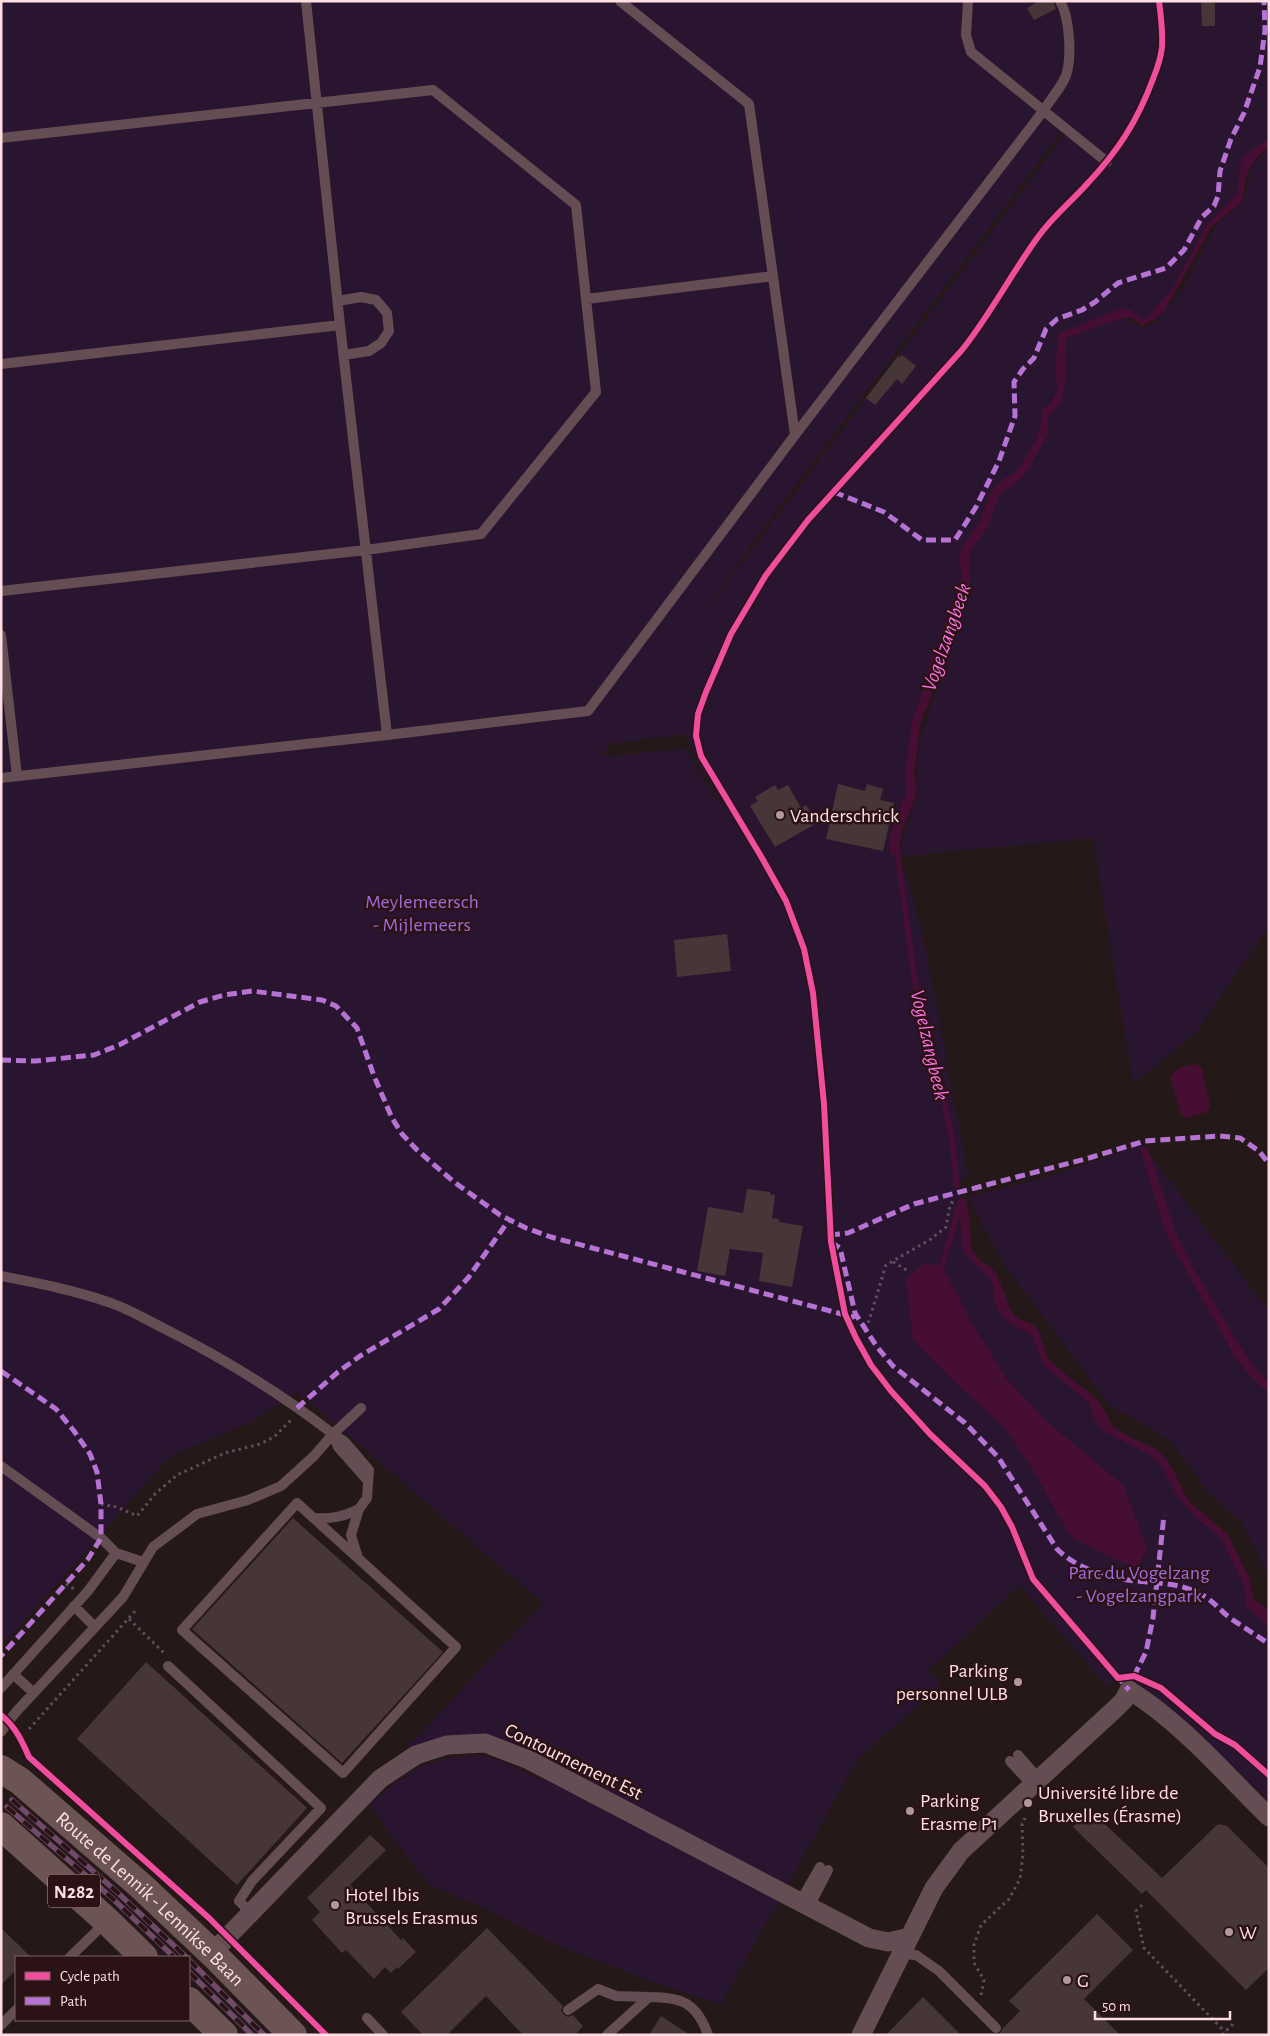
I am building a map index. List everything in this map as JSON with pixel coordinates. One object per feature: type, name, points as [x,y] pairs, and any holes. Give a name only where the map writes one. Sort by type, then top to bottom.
[{"type":"main road","name":"Route de Lennik - Lennikse Baan","points":[[1,1769],[20,1781],[42,1799],[141,1886],[212,1953],[293,2035]]},
{"type":"main road","name":"N282","points":[[1,1826],[107,1921],[143,1956]]},
{"type":"main road","points":[[190,2002],[224,2035]]},
{"type":"street","points":[[861,2035],[934,1888],[961,1850],[1115,1709],[1124,1700],[1129,1690],[1175,1724],[1269,1817]]},
{"type":"street","name":"Contournement Est","points":[[212,1953],[380,1779],[416,1754],[447,1745],[485,1743],[529,1760],[869,1938],[888,1942],[910,1937]]},
{"type":"lane","points":[[306,1],[340,325],[387,734]]},
{"type":"lane","points":[[620,1],[749,104],[795,435]]},
{"type":"lane","points":[[968,1],[966,35],[971,52],[1107,162]]},
{"type":"lane","points":[[1,778],[588,711],[795,435],[1044,110],[1065,79],[1070,42],[1065,9],[1060,1]]},
{"type":"lane","points":[[1,138],[433,90],[576,205],[596,392],[481,534],[366,550],[1,591]]},
{"type":"lane","points":[[586,299],[773,276]]},
{"type":"lane","points":[[338,301],[361,297],[376,300],[387,313],[389,331],[381,343],[369,350],[344,355]]},
{"type":"lane","points":[[1,364],[340,325]]},
{"type":"lane","points":[[1,635],[17,776]]},
{"type":"lane","points":[[1,1276],[109,1302],[194,1343],[302,1410],[345,1442],[369,1470],[367,1498],[359,1509],[351,1535],[358,1558]]},
{"type":"lane","points":[[1,1732],[15,1713],[122,1597],[153,1547],[197,1514],[248,1500],[281,1486],[314,1456],[333,1434],[361,1408]]},
{"type":"lane","points":[[1,1466],[102,1538],[116,1553],[143,1562]]},
{"type":"lane","points":[[297,1503],[358,1558],[456,1647],[343,1773],[182,1630],[297,1503]]},
{"type":"lane","points":[[313,1518],[340,1518],[359,1509]]},
{"type":"lane","points":[[1,1688],[103,1572],[116,1553]]},
{"type":"lane","points":[[74,1606],[95,1627]]},
{"type":"lane","points":[[168,1666],[321,1808],[252,1881],[239,1900],[251,1913]]},
{"type":"lane","points":[[14,1674],[34,1693]]},
{"type":"lane","points":[[1014,1758],[1036,1782]]},
{"type":"lane","points":[[805,1905],[824,1868]]},
{"type":"lane","points":[[71,1956],[107,1921]]},
{"type":"lane","points":[[901,1954],[916,1955],[939,1971],[996,2028]]},
{"type":"lane","points":[[568,2010],[598,1989],[616,1996],[672,1997],[692,2006],[702,2018],[708,2035]]},
{"type":"lane","points":[[607,2035],[649,1997]]},
{"type":"lane","points":[[1,2025],[15,2011]]},
{"type":"lane","points":[[367,2018],[383,2035]]},
{"type":"path","points":[[863,1327],[869,1320],[886,1265],[946,1227],[950,1205],[954,1200]]},
{"type":"path","points":[[893,1262],[910,1272]]},
{"type":"path","points":[[101,1504],[117,1507],[137,1516],[155,1494],[177,1475],[225,1453],[248,1448],[274,1437],[302,1410]]},
{"type":"path","points":[[1096,1580],[1099,1572]]},
{"type":"path","points":[[29,1729],[137,1609]]},
{"type":"path","points":[[129,1619],[172,1660],[168,1666]]},
{"type":"path","points":[[979,2011],[984,1980],[974,1963],[974,1945],[981,1926],[1009,1899],[1020,1878],[1023,1854],[1022,1824],[1028,1811]]},
{"type":"path","points":[[1142,1904],[1136,1911],[1144,1948],[1224,2033],[1234,2023]]},
{"type":"green space","points":[[1,1],[1269,1],[1269,144],[1250,156],[1241,192],[1213,220],[1180,280],[1147,322],[1125,313],[1107,321],[1119,320],[1125,317],[1141,328],[1155,323],[1180,293],[1217,224],[1239,206],[1245,196],[1253,164],[1269,149],[1269,926],[1195,1034],[1133,1083],[1093,838],[902,856],[900,851],[904,833],[917,797],[918,749],[962,604],[957,600],[916,726],[913,790],[894,845],[900,870],[905,870],[924,940],[968,1175],[958,1185],[971,1249],[976,1258],[999,1279],[1014,1319],[1040,1332],[1047,1361],[1093,1397],[1100,1421],[1135,1443],[1149,1446],[1168,1459],[1180,1493],[1197,1513],[1221,1530],[1248,1578],[1249,1600],[1269,1618],[1269,1801],[1169,1706],[1121,1674],[1108,1687],[1019,1585],[928,1671],[942,1685],[858,1758],[721,2004],[661,1985],[552,1943],[480,1906],[428,1884],[369,1805],[412,1772],[436,1761],[449,1758],[489,1757],[543,1781],[558,1766],[445,1738],[405,1750],[543,1603],[298,1392],[251,1422],[170,1456],[1,1647]],"holes":[[[1068,123],[1071,125],[1064,136],[695,625],[755,539]],[[686,734],[697,763],[726,810],[704,781],[688,748],[601,757],[610,744]]]},
{"type":"green space","points":[[1142,1144],[1269,1312],[1269,1578],[1241,1521],[1209,1493],[1172,1442],[1130,1416],[1111,1407],[1002,1261],[968,1197],[1051,1176]]},
{"type":"water","points":[[1269,138],[1269,148],[1256,159],[1249,171],[1242,202],[1212,226],[1163,313],[1143,326],[1131,317],[1122,318],[1066,338],[1065,386],[1061,403],[1048,417],[1048,434],[1022,478],[999,495],[988,527],[969,554],[970,586],[939,660],[932,693],[920,725],[914,774],[917,784],[916,794],[901,834],[901,857],[895,857],[890,852],[890,838],[895,819],[907,792],[905,775],[912,721],[924,689],[931,658],[936,650],[951,604],[962,584],[959,563],[960,553],[980,522],[991,491],[1001,481],[1017,471],[1035,442],[1041,423],[1042,411],[1050,404],[1057,391],[1058,334],[1120,309],[1129,309],[1144,320],[1146,319],[1174,286],[1208,223],[1235,197],[1243,158],[1248,152]]},
{"type":"water","points":[[1193,1064],[1198,1065],[1202,1069],[1210,1106],[1207,1112],[1186,1118],[1181,1114],[1170,1076],[1180,1068]]},
{"type":"water","points":[[1147,1146],[1176,1233],[1191,1264],[1240,1346],[1260,1374],[1269,1381],[1269,1393],[1253,1379],[1237,1360],[1175,1251],[1164,1227],[1140,1149]]},
{"type":"water","points":[[965,1198],[969,1214],[971,1249],[980,1261],[991,1267],[997,1275],[1015,1317],[1034,1325],[1038,1330],[1048,1359],[1077,1384],[1092,1394],[1096,1399],[1105,1423],[1155,1448],[1161,1453],[1175,1473],[1190,1502],[1228,1535],[1250,1580],[1254,1604],[1269,1618],[1269,1627],[1246,1606],[1244,1585],[1221,1538],[1194,1516],[1177,1496],[1161,1465],[1150,1455],[1105,1432],[1097,1424],[1091,1411],[1091,1404],[1044,1366],[1032,1335],[1009,1323],[1004,1318],[997,1293],[990,1279],[963,1252],[958,1200]]},
{"type":"water","points":[[924,1263],[942,1266],[975,1328],[1005,1377],[1045,1420],[1123,1485],[1147,1548],[1137,1568],[1105,1555],[1070,1536],[1035,1473],[1005,1428],[913,1340],[906,1280]]},
{"type":"building","points":[[1039,1],[1053,1],[1056,9],[1034,20],[1027,8]]},
{"type":"building","points":[[1201,1],[1215,1],[1215,26],[1202,26]]},
{"type":"building","points":[[902,355],[916,366],[902,384],[897,379],[875,405],[866,398],[898,356]]},
{"type":"building","points":[[838,784],[865,791],[867,784],[883,789],[880,800],[894,803],[883,851],[826,839]]},
{"type":"building","points":[[775,785],[778,790],[788,785],[801,808],[806,805],[817,823],[775,847],[750,806],[758,801],[755,797]]},
{"type":"building","points":[[727,934],[731,971],[677,977],[674,940]]},
{"type":"building","points":[[747,1189],[770,1192],[770,1194],[775,1195],[772,1218],[779,1219],[779,1222],[803,1226],[792,1287],[759,1281],[763,1253],[730,1249],[725,1276],[697,1271],[708,1207],[743,1213]]},
{"type":"building","points":[[293,1518],[443,1652],[342,1763],[192,1629]]},
{"type":"building","points":[[146,1662],[307,1808],[237,1885],[77,1739]]},
{"type":"building","name":"W","points":[[1090,1810],[1162,1878],[1218,1824],[1227,1826],[1269,1868],[1269,1968],[1246,1990],[1146,1890],[1142,1894],[1073,1827]]},
{"type":"building","name":"Hotel Ibis Brussels Erasmus","points":[[370,1835],[386,1850],[350,1885],[401,1940],[403,1938],[416,1952],[398,1969],[397,1967],[391,1973],[385,1967],[374,1979],[346,1950],[342,1953],[312,1920],[320,1912],[307,1898]]},
{"type":"building","name":"G","points":[[1097,1914],[1133,1950],[1084,1999],[1120,2035],[996,2035],[1020,2011],[1009,2001]]},
{"type":"building","points":[[1,1928],[30,1956],[15,1956],[15,1971],[1,1985]]},
{"type":"building","points":[[487,1928],[563,2006],[561,2010],[563,2014],[568,2017],[573,2015],[583,2026],[575,2035],[523,2035],[486,1996],[447,2035],[423,2035],[401,2012]]},
{"type":"building","points":[[923,1997],[961,2035],[886,2035]]},
{"type":"building","points":[[661,2016],[690,2035],[649,2035]]},
{"type":"waterway","name":"Vogelzangbeek","points":[[897,851],[915,983],[952,1139],[957,1185]]},
{"type":"waterway","points":[[942,1266],[961,1201]]},
{"type":"waterway","name":"Vogelzangbeek","points":[[998,1284],[996,1292],[998,1301],[1006,1316]]},
{"type":"waterway","name":"Vogelzangbeek","points":[[1096,1402],[1112,1430],[1115,1431]]},
{"type":"waterway","name":"Vogelzangbeek","points":[[1248,1599],[1269,1614]]},
{"type":"railway","points":[[12,1800],[117,1892],[185,1956]]},
{"type":"railway","points":[[7,1807],[112,1898],[173,1956]]},
{"type":"railway","points":[[190,1961],[264,2035]]},
{"type":"railway","points":[[190,1973],[252,2035]]},
{"type":"marked path","points":[[834,492],[884,512],[922,540],[955,540],[976,507],[999,461],[1015,416],[1014,382],[1034,358],[1046,329],[1057,319],[1082,310],[1095,302],[1118,283],[1166,268],[1184,250],[1202,217],[1214,206],[1218,196],[1220,171],[1231,139],[1244,113],[1260,67],[1265,30],[1264,1]]},
{"type":"marked path","points":[[1,1060],[35,1061],[94,1055],[119,1045],[200,1002],[224,995],[252,991],[322,1000],[336,1006],[357,1028],[374,1076],[392,1118],[402,1134],[416,1149],[454,1182],[500,1215],[526,1228],[551,1237],[853,1317],[856,1315]]},
{"type":"marked path","points":[[830,1235],[848,1233],[914,1204],[1089,1158],[1145,1141],[1220,1136],[1240,1138],[1259,1151],[1269,1164]]},
{"type":"marked path","points":[[297,1408],[338,1372],[360,1356],[439,1309],[468,1278],[509,1220]]},
{"type":"marked path","points":[[831,1242],[840,1248],[855,1313],[877,1347],[893,1366],[965,1423],[998,1457],[1057,1549],[1074,1562],[1094,1572],[1127,1580],[1187,1588],[1210,1600],[1230,1618],[1269,1644]]},
{"type":"marked path","points":[[1,1371],[56,1409],[74,1431],[90,1454],[97,1472],[101,1504],[101,1538],[88,1559],[1,1656]]},
{"type":"marked path","points":[[1134,1676],[1146,1652],[1153,1618],[1164,1515]]},
{"type":"marked path","points":[[1116,1675],[1129,1690]]},
{"type":"cycle path","points":[[1159,1],[1162,35],[1160,59],[1147,95],[1126,135],[1098,172],[1044,229],[962,350],[808,520],[766,575],[731,634],[698,714],[696,736],[701,756],[786,901],[804,949],[813,993],[824,1104],[831,1242],[845,1314],[856,1338],[871,1365],[891,1391],[930,1434],[985,1486],[1001,1507],[1012,1527],[1033,1579],[1118,1678],[1134,1676],[1161,1688],[1215,1734],[1235,1745],[1269,1775]]},
{"type":"cycle path","points":[[1,1715],[14,1729],[29,1757],[209,1918],[326,2035]]},
{"type":"place","name":"Vanderschrick","points":[[780,815]]},
{"type":"place","name":"Parking personnel ULB","points":[[1018,1682]]},
{"type":"place","name":"Université libre de Bruxelles (Érasme)","points":[[1028,1803]]},
{"type":"place","name":"Parking Erasme P1","points":[[910,1811]]},
{"type":"place","name":"Hotel Ibis Brussels Erasmus","points":[[335,1905]]},
{"type":"place","name":"W","points":[[1229,1932]]},
{"type":"place","name":"G","points":[[1067,1980]]},
{"type":"park label","name":"Meylemeersch - Mijlemeers","points":[[422,912]]},
{"type":"park label","name":"Parc du Vogelzang - Vogelzangpark","points":[[1139,1584]]}]
